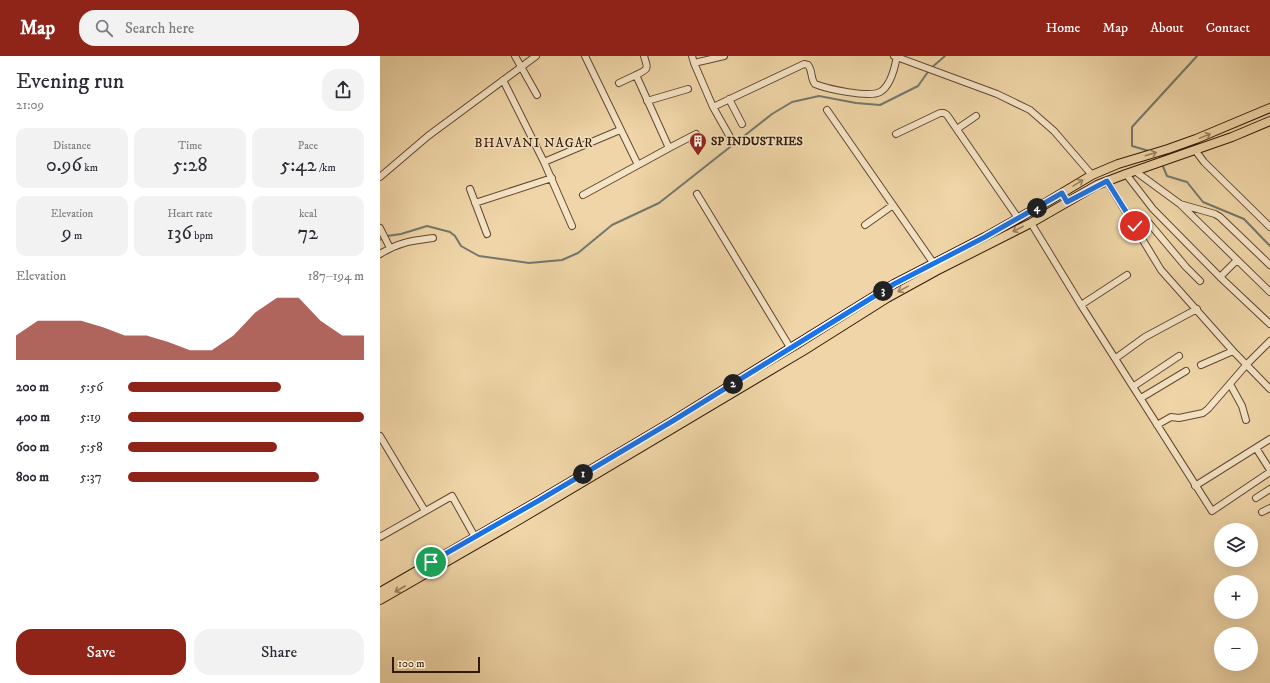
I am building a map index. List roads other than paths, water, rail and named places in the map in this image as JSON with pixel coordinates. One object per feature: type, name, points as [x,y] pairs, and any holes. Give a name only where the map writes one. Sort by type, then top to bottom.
[{"type":"main road","points":[[380,592],[671,422],[894,284],[1018,218],[1092,175],[1118,164],[1168,149],[1207,135],[1270,108]]},
{"type":"main road","points":[[380,600],[603,471],[803,351],[887,298],[936,271],[1031,223],[1107,181],[1195,150],[1270,121]]},
{"type":"main road","points":[[1062,193],[1067,202]]},
{"type":"street","points":[[515,56],[537,95]]},
{"type":"street","points":[[380,177],[428,136],[536,56]]},
{"type":"street","points":[[585,56],[638,165]]},
{"type":"street","points":[[619,83],[647,69],[644,56]]},
{"type":"street","points":[[724,56],[693,59],[713,107],[730,137]]},
{"type":"street","points":[[713,107],[804,64],[808,65],[811,69],[812,78],[815,84],[850,92],[872,95],[881,92],[887,84],[894,71],[896,56],[997,94],[1030,110],[1054,131],[1092,175]]},
{"type":"street","points":[[636,75],[669,148]]},
{"type":"street","points":[[503,80],[552,178],[572,226]]},
{"type":"street","points":[[648,101],[688,89]]},
{"type":"street","points":[[729,99],[742,124]]},
{"type":"street","points":[[827,110],[934,264]]},
{"type":"street","points":[[896,134],[940,113],[944,113],[957,129],[1018,218]]},
{"type":"street","points":[[957,129],[976,116]]},
{"type":"street","points":[[544,162],[620,130]]},
{"type":"street","points":[[583,195],[696,134]]},
{"type":"street","points":[[1195,150],[1204,162],[1270,227]]},
{"type":"street","points":[[1138,170],[1180,204],[1270,292]]},
{"type":"street","points":[[1126,174],[1153,209],[1220,277],[1270,324]]},
{"type":"street","points":[[475,203],[552,178]]},
{"type":"street","points":[[1107,181],[1161,270],[1233,351],[1270,389]]},
{"type":"street","points":[[470,189],[487,234]]},
{"type":"street","points":[[697,194],[791,349]]},
{"type":"street","points":[[1180,204],[1215,214],[1220,217],[1270,265]]},
{"type":"street","points":[[865,225],[893,205]]},
{"type":"street","points":[[1135,226],[1145,222],[1149,223],[1186,267],[1200,281]]},
{"type":"street","points":[[1031,223],[1081,305],[1134,386],[1212,511],[1270,471],[1256,448]]},
{"type":"street","points":[[380,229],[390,248]]},
{"type":"street","points":[[380,254],[406,241],[433,238]]},
{"type":"street","points":[[1220,277],[1237,260]]},
{"type":"street","points":[[1081,305],[1128,275]]},
{"type":"street","points":[[1116,358],[1145,337],[1197,309]]},
{"type":"street","points":[[1157,425],[1171,417],[1179,418],[1203,413],[1270,341]]},
{"type":"street","points":[[1201,365],[1233,351]]},
{"type":"street","points":[[1134,386],[1179,356]]},
{"type":"street","points":[[1141,398],[1186,371]]},
{"type":"street","points":[[1230,384],[1242,406],[1246,420]]},
{"type":"street","points":[[380,436],[425,511]]},
{"type":"street","points":[[1195,486],[1270,439]]},
{"type":"street","points":[[380,451],[386,447]]},
{"type":"street","points":[[1256,498],[1270,489]]},
{"type":"street","points":[[380,537],[452,496],[475,537]]},
{"type":"street","points":[[1262,512],[1270,508]]},
{"type":"waterway","points":[[380,240],[387,236],[401,234],[427,226],[450,232],[455,236],[461,246],[479,256],[529,263],[562,260],[578,253],[612,225],[659,203],[772,114],[792,102],[819,96],[856,103],[880,105],[918,86],[930,69],[945,56]]},
{"type":"waterway","points":[[1149,151],[1132,146],[1132,127],[1197,56]]},
{"type":"waterway","points":[[1162,164],[1167,176],[1187,182],[1203,202],[1244,219],[1270,246]]},
{"type":"place","name":"SP INDUSTRIES","points":[[698,156]]},
{"type":"district","name":"BHAVANI NAGAR","points":[[534,143]]}]
